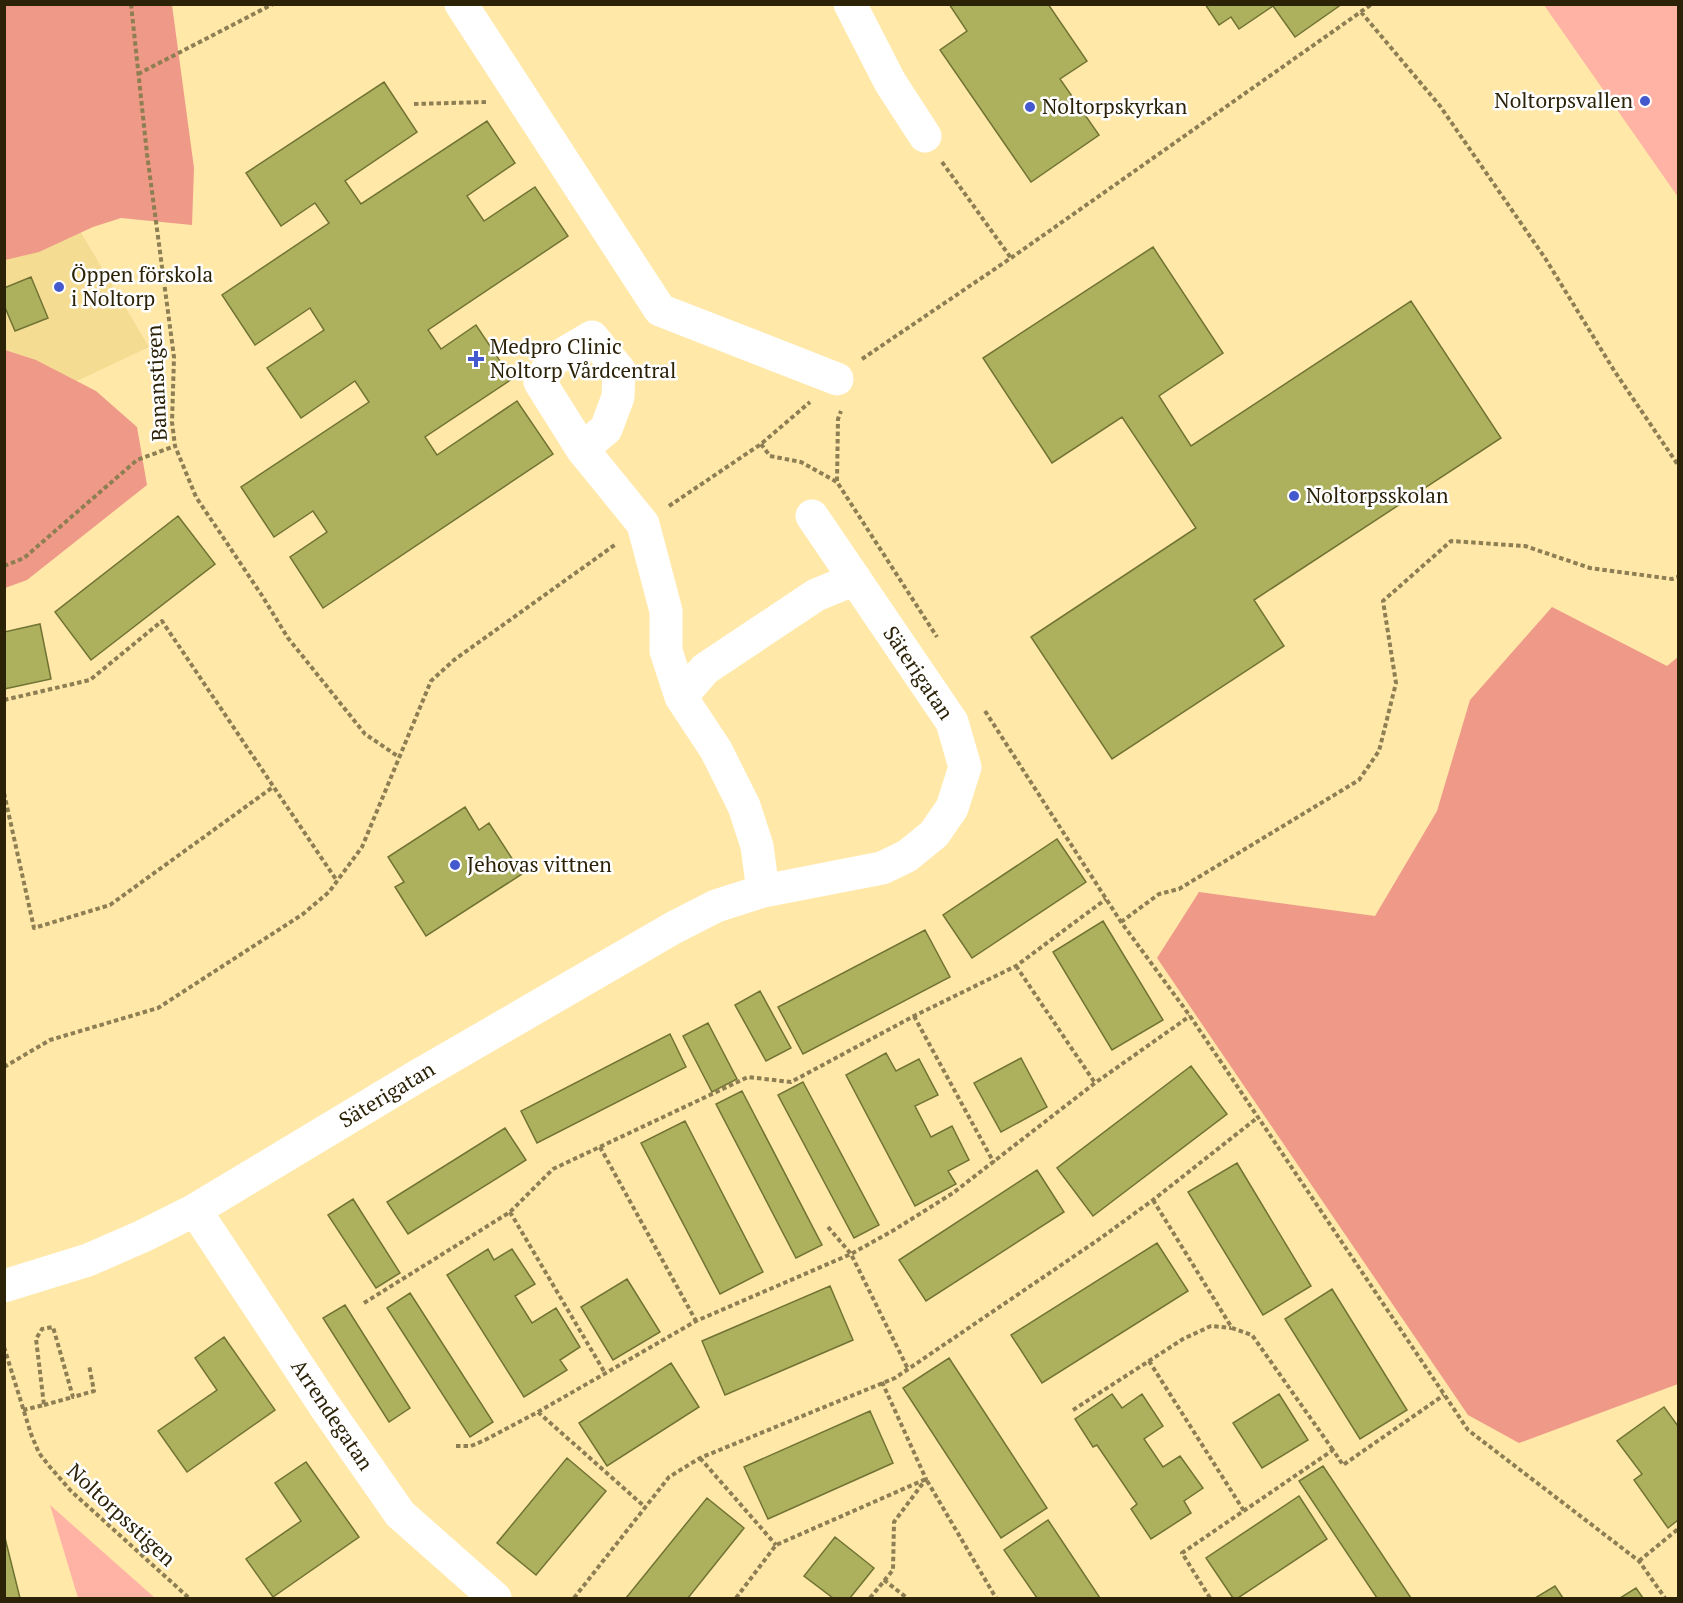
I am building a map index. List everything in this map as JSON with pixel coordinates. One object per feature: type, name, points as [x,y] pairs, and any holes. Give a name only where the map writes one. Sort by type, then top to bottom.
[{"type":"street","points":[[461,4],[660,310],[839,394]]},
{"type":"street","points":[[850,4],[890,82],[925,136]]},
{"type":"street","points":[[582,449],[643,524],[666,611],[666,651],[681,697],[716,750],[744,806],[757,846],[763,891]]},
{"type":"street","name":"Säterigatan","points":[[4,1286],[88,1260],[195,1210],[416,1077],[673,928],[716,906],[763,891],[882,868],[907,856],[934,834],[952,808],[965,767],[952,722],[812,516]]},
{"type":"street","points":[[681,697],[705,669],[816,595],[855,579]]},
{"type":"street","name":"Arrendegatan","points":[[195,1210],[324,1405],[400,1514],[495,1599]]},
{"type":"path","name":"Bananstigen","points":[[131,4],[174,357],[172,422],[175,446],[196,497],[288,638],[365,734],[399,757]]},
{"type":"path","points":[[138,74],[273,4]]},
{"type":"path","points":[[1361,12],[1440,106],[1545,258],[1615,372],[1678,465]]},
{"type":"path","points":[[414,104],[523,100]]},
{"type":"path","points":[[925,136],[1011,258]]},
{"type":"path","points":[[837,482],[839,394]]},
{"type":"path","points":[[761,444],[770,456],[801,462],[837,482],[940,641]]},
{"type":"path","points":[[4,566],[24,558],[137,460],[175,446]]},
{"type":"path","points":[[1121,922],[1159,894],[1179,889],[1359,780],[1379,751],[1396,683],[1383,601],[1451,542],[1525,546],[1590,568],[1672,579],[1678,577]]},
{"type":"path","points":[[4,700],[90,681],[162,621],[337,881]]},
{"type":"path","points":[[984,711],[1121,922],[1190,1016],[1468,1430],[1639,1561],[1665,1599]]},
{"type":"path","points":[[4,793],[34,928],[110,905],[273,787]]},
{"type":"path","points":[[363,1303],[510,1212],[553,1169],[748,1077],[791,1082],[914,1016],[1016,966],[1106,899]]},
{"type":"path","points":[[1016,966],[1095,1083]]},
{"type":"path","points":[[914,1016],[994,1163]]},
{"type":"path","points":[[456,1446],[471,1446],[538,1412],[696,1321],[851,1254],[953,1193],[994,1163],[1043,1121],[1190,1016]]},
{"type":"path","points":[[574,1599],[669,1477],[700,1458],[895,1378],[1098,1240],[1257,1118]]},
{"type":"path","points":[[600,1147],[696,1321]]},
{"type":"path","points":[[1153,1200],[1232,1328]]},
{"type":"path","points":[[510,1212],[605,1373]]},
{"type":"path","points":[[828,1227],[851,1254],[908,1369]]},
{"type":"path","points":[[1073,1410],[1183,1339],[1211,1326],[1232,1328],[1252,1335],[1343,1465],[1444,1395]]},
{"type":"path","points":[[44,1405],[36,1339],[42,1329],[52,1327],[73,1397]]},
{"type":"path","name":"Noltorpsstigen","points":[[4,1347],[39,1453],[64,1484],[189,1599]]},
{"type":"path","points":[[1149,1361],[1244,1511]]},
{"type":"path","points":[[23,1410],[94,1391],[89,1365]]},
{"type":"path","points":[[882,1382],[926,1479],[996,1599]]},
{"type":"path","points":[[538,1412],[645,1507]]},
{"type":"path","points":[[1210,1599],[1182,1552],[1333,1450]]},
{"type":"path","points":[[700,1458],[776,1545]]},
{"type":"path","points":[[736,1599],[776,1545],[926,1479]]},
{"type":"path","points":[[870,1599],[893,1570],[894,1522],[926,1479]]},
{"type":"path","points":[[1639,1561],[1678,1529]]},
{"type":"path","points":[[884,1580],[907,1599]]},
{"type":"shaded area","points":[[4,5],[172,5],[194,168],[192,225],[121,218],[93,227],[39,252],[5,260]]},
{"type":"shaded area","name":"Noltorpsvallen","points":[[1544,5],[1678,5],[1678,197]]},
{"type":"shaded area","name":"Öppen förskola i Noltorp","points":[[61,199],[149,347],[5,415],[5,227]]},
{"type":"shaded area","points":[[5,350],[36,360],[96,391],[137,427],[147,485],[27,580],[5,588]]},
{"type":"shaded area","points":[[1552,607],[1667,666],[1678,657],[1678,1384],[1519,1443],[1468,1415],[1157,958],[1199,892],[1375,916],[1437,811],[1470,700]]},
{"type":"shaded area","points":[[50,1505],[155,1598],[78,1598]]},
{"type":"building","name":"Noltorpskyrkan","points":[[949,4],[1048,4],[1087,61],[1060,79],[1099,135],[1031,182],[940,50],[967,31]]},
{"type":"building","points":[[1205,4],[1342,4],[1295,37],[1273,6],[1239,29],[1231,17],[1219,25]]},
{"type":"building","points":[[384,82],[417,132],[345,181],[361,204],[487,121],[515,163],[467,196],[484,221],[535,187],[568,236],[428,330],[441,349],[476,325],[512,379],[425,437],[437,455],[517,401],[553,454],[323,608],[290,557],[327,532],[313,511],[274,537],[241,487],[369,402],[355,381],[301,418],[267,368],[324,330],[310,308],[255,345],[222,295],[329,223],[315,203],[281,226],[246,173]]},
{"type":"building","name":"Noltorpsskolan","points":[[1153,247],[1223,353],[1159,396],[1191,446],[1411,301],[1501,438],[1254,600],[1284,646],[1112,759],[1031,637],[1196,528],[1122,417],[1052,463],[983,358]]},
{"type":"building","points":[[31,277],[48,318],[15,331],[4,305],[4,288]]},
{"type":"building","points":[[178,516],[215,564],[91,660],[55,612]]},
{"type":"building","points":[[40,624],[51,679],[4,689],[4,632]]},
{"type":"building","name":"Jehovas vittnen","points":[[465,807],[479,830],[489,823],[522,874],[426,936],[395,887],[404,882],[388,857]]},
{"type":"building","points":[[1057,839],[1086,882],[972,958],[943,915]]},
{"type":"building","points":[[1103,921],[1163,1020],[1112,1050],[1053,952]]},
{"type":"building","points":[[925,930],[950,977],[803,1054],[778,1007]]},
{"type":"building","points":[[760,991],[791,1048],[766,1061],[735,1005]]},
{"type":"building","points":[[708,1023],[737,1079],[712,1092],[683,1036]]},
{"type":"building","points":[[670,1034],[686,1067],[537,1143],[521,1111]]},
{"type":"building","points":[[886,1053],[896,1071],[919,1059],[938,1095],[915,1106],[931,1137],[952,1126],[969,1160],[948,1171],[956,1184],[915,1206],[846,1075]]},
{"type":"building","points":[[1021,1058],[1047,1107],[1001,1132],[974,1083]]},
{"type":"building","points":[[1191,1066],[1227,1114],[1093,1216],[1057,1168]]},
{"type":"building","points":[[803,1082],[879,1225],[854,1238],[778,1095]]},
{"type":"building","points":[[742,1091],[822,1245],[796,1258],[716,1104]]},
{"type":"building","points":[[685,1121],[763,1272],[720,1294],[641,1143]]},
{"type":"building","points":[[505,1128],[526,1160],[408,1234],[387,1202]]},
{"type":"building","points":[[1237,1163],[1311,1286],[1263,1315],[1188,1192]]},
{"type":"building","points":[[1037,1170],[1064,1212],[926,1301],[899,1260]]},
{"type":"building","points":[[353,1199],[400,1273],[376,1288],[328,1215]]},
{"type":"building","points":[[1157,1243],[1188,1291],[1042,1383],[1011,1335]]},
{"type":"building","points":[[488,1249],[494,1260],[512,1249],[535,1284],[515,1296],[532,1323],[556,1308],[580,1347],[560,1360],[567,1370],[524,1397],[447,1275]]},
{"type":"building","points":[[627,1279],[660,1332],[613,1360],[581,1307]]},
{"type":"building","points":[[830,1286],[853,1340],[725,1395],[702,1341]]},
{"type":"building","points":[[1332,1289],[1407,1410],[1360,1439],[1285,1319]]},
{"type":"building","points":[[410,1293],[493,1422],[470,1437],[387,1308]]},
{"type":"building","points":[[345,1305],[410,1408],[389,1422],[323,1318]]},
{"type":"building","points":[[224,1337],[275,1410],[187,1472],[158,1431],[217,1390],[195,1358]]},
{"type":"building","points":[[949,1358],[1047,1508],[1001,1538],[903,1388]]},
{"type":"building","points":[[671,1363],[699,1407],[607,1466],[579,1423]]},
{"type":"building","points":[[1112,1394],[1122,1408],[1142,1394],[1163,1426],[1144,1439],[1163,1467],[1180,1456],[1203,1488],[1184,1501],[1191,1513],[1151,1539],[1131,1509],[1137,1504],[1097,1445],[1093,1447],[1075,1419]]},
{"type":"building","points":[[1279,1394],[1308,1440],[1262,1468],[1233,1423]]},
{"type":"building","points":[[1664,1407],[1678,1426],[1678,1520],[1668,1528],[1634,1480],[1642,1474],[1617,1441]]},
{"type":"building","points":[[870,1411],[893,1463],[768,1519],[744,1467]]},
{"type":"building","points":[[567,1458],[606,1491],[536,1575],[497,1543]]},
{"type":"building","points":[[306,1462],[359,1537],[273,1597],[246,1559],[301,1521],[275,1483]]},
{"type":"building","points":[[1323,1466],[1411,1598],[1377,1598],[1299,1481]]},
{"type":"building","points":[[1299,1496],[1327,1539],[1238,1598],[1233,1598],[1206,1558]]},
{"type":"building","points":[[707,1498],[744,1528],[688,1598],[626,1598]]},
{"type":"building","points":[[1048,1520],[1100,1598],[1037,1598],[1004,1550]]},
{"type":"building","points":[[4,1534],[20,1598],[4,1598]]},
{"type":"building","points":[[835,1537],[874,1568],[850,1598],[833,1598],[804,1576]]},
{"type":"building","points":[[1555,1586],[1563,1598],[1535,1598]]},
{"type":"building","points":[[1636,1588],[1643,1598],[1620,1598]]},
{"type":"place","name":"Noltorpsvallen","points":[[1645,101]]},
{"type":"place","name":"Noltorpskyrkan","points":[[1030,107]]},
{"type":"place","name":"Öppen förskola i Noltorp","points":[[59,287]]},
{"type":"place","name":"Medpro Clinic Noltorp Vårdcentral","points":[[476,359]]},
{"type":"place","name":"Noltorpsskolan","points":[[1294,496]]},
{"type":"place","name":"Jehovas vittnen","points":[[455,865]]}]
